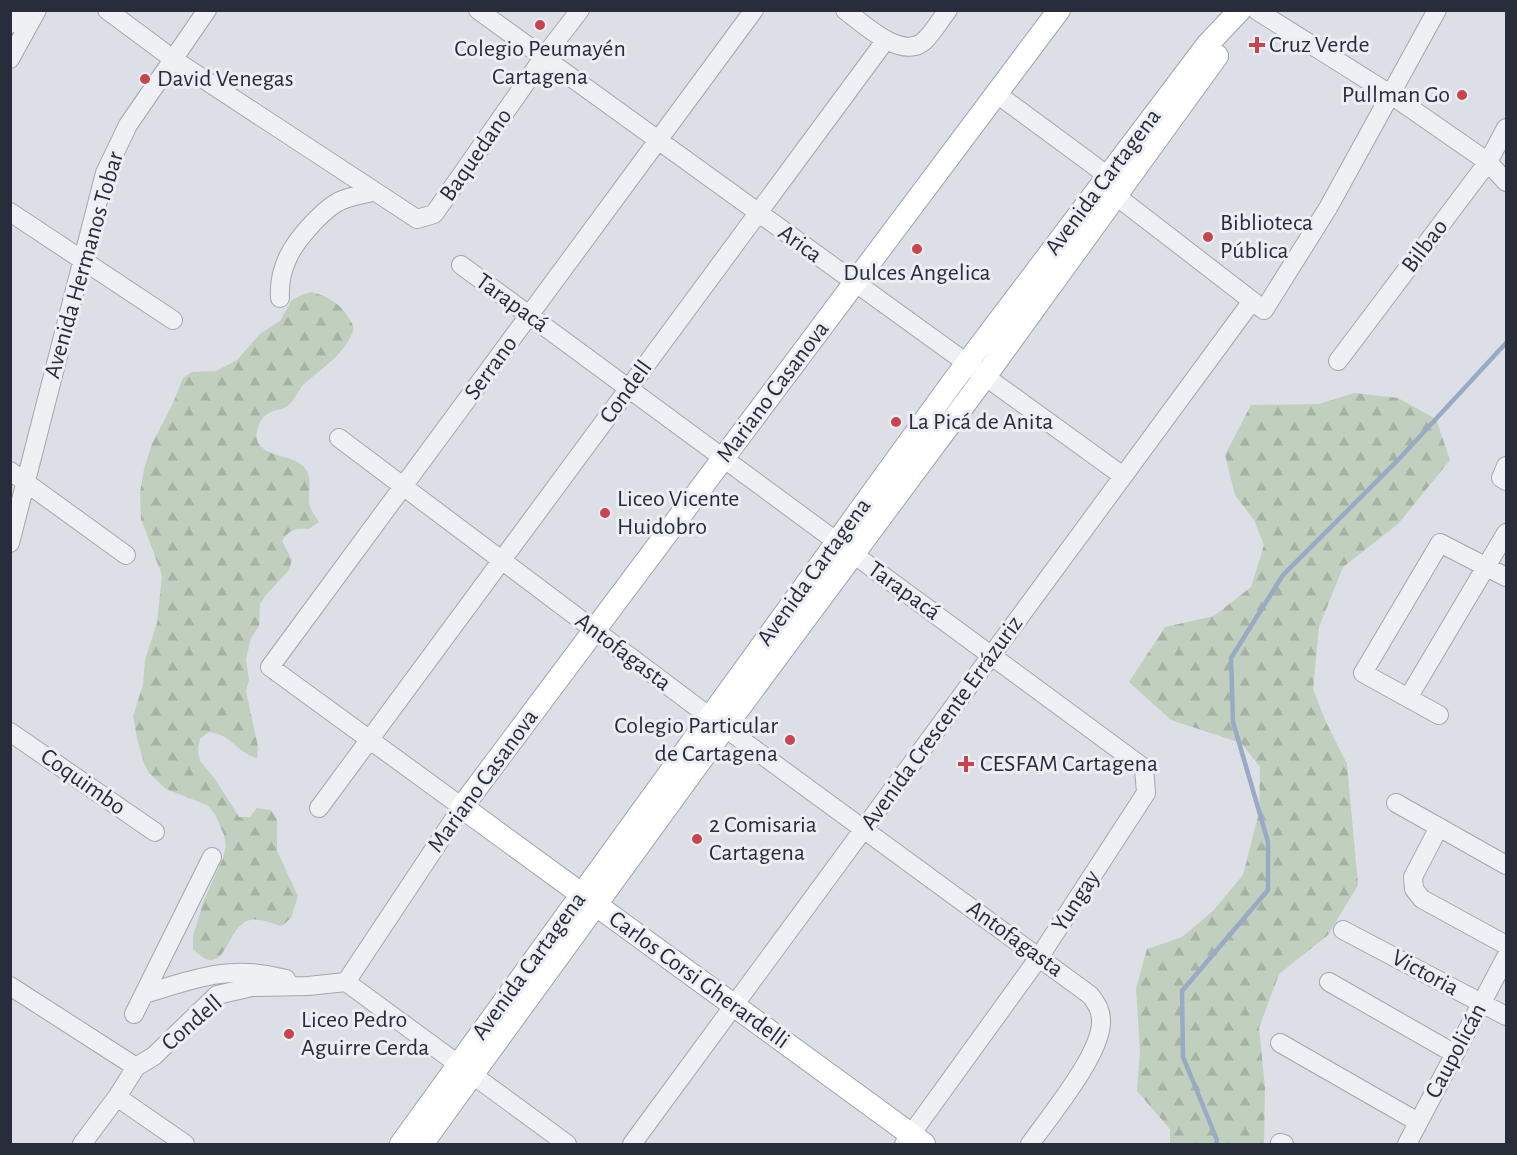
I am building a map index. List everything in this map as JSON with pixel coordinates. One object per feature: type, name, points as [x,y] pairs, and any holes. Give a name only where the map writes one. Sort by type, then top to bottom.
[{"type":"main road","name":"Mariano Casanova","points":[[462,807],[1059,10]]},
{"type":"main road","name":"Avenida Cartagena","points":[[845,547],[984,378],[1207,45],[1242,10]]},
{"type":"main road","name":"Avenida Cartagena","points":[[400,1144],[466,1069],[589,900],[845,547],[966,364],[1112,185]]},
{"type":"main road","name":"Carlos Corsi Gherardelli","points":[[462,807],[734,1006],[913,1141]]},
{"type":"main road","name":"Avenida Cartagena","points":[[422,1144],[466,1069]]},
{"type":"street","points":[[10,24],[16,16],[27,10]]},
{"type":"street","points":[[10,59],[37,10]]},
{"type":"street","points":[[107,10],[173,59],[374,191]]},
{"type":"street","name":"Avenida Hermanos Tobar","points":[[10,543],[105,173],[128,125],[207,10]]},
{"type":"street","name":"Arica","points":[[478,10],[984,378],[1123,476]]},
{"type":"street","name":"Baquedano","points":[[374,191],[417,219],[434,214],[543,58],[580,10]]},
{"type":"street","name":"Serrano","points":[[270,667],[754,10]]},
{"type":"street","points":[[845,10],[885,41],[900,46],[918,45],[924,41],[948,10]]},
{"type":"street","points":[[1256,10],[1390,94],[1488,162],[1506,182]]},
{"type":"street","name":"Avenida Crescente Errázuriz","points":[[632,1144],[1123,476],[1258,305],[1328,208],[1437,10]]},
{"type":"street","name":"Condell","points":[[319,808],[885,41]]},
{"type":"street","points":[[997,94],[1112,185],[1124,202],[1258,305]]},
{"type":"street","name":"Bilbao","points":[[1338,361],[1488,162],[1506,128]]},
{"type":"street","points":[[280,298],[280,286],[286,260],[302,235],[339,201],[374,191]]},
{"type":"street","points":[[10,212],[173,320]]},
{"type":"street","name":"Tarapacá","points":[[461,265],[1144,768]]},
{"type":"street","name":"Antofagasta","points":[[339,438],[594,631],[1090,994],[1099,1009],[1101,1021],[1099,1040],[1090,1057],[1030,1144]]},
{"type":"street","points":[[10,471],[126,555]]},
{"type":"street","points":[[1408,698],[1506,533]]},
{"type":"street","points":[[1439,715],[1363,673],[1440,543],[1506,577]]},
{"type":"street","name":"Carlos Corsi Gherardelli","points":[[270,667],[462,807]]},
{"type":"street","name":"Coquimbo","points":[[10,732],[155,832]]},
{"type":"street","name":"Yungay","points":[[913,1141],[1040,956],[1146,793],[1144,768]]},
{"type":"street","points":[[1396,803],[1506,865]]},
{"type":"street","name":"Mariano Casanova","points":[[346,982],[462,807]]},
{"type":"street","points":[[1439,827],[1413,877],[1414,889],[1428,903],[1506,945]]},
{"type":"street","points":[[134,1014],[212,857]]},
{"type":"street","name":"Victoria","points":[[1343,930],[1506,1016]]},
{"type":"street","name":"Caupolicán","points":[[1407,1144],[1506,957]]},
{"type":"street","points":[[145,994],[196,977],[229,973],[270,975],[308,986]]},
{"type":"street","points":[[346,982],[567,1144]]},
{"type":"street","name":"Condell","points":[[82,1144],[136,1067],[154,1056],[217,995],[252,987],[308,986],[346,982]]},
{"type":"street","points":[[1329,982],[1455,1054]]},
{"type":"street","points":[[10,987],[136,1067]]},
{"type":"street","points":[[1280,1043],[1418,1122]]},
{"type":"street","points":[[117,1097],[184,1144]]},
{"type":"green space","points":[[312,292],[326,297],[343,309],[354,328],[351,337],[333,360],[303,385],[290,404],[263,418],[259,425],[257,440],[265,450],[304,467],[309,479],[310,505],[319,522],[309,529],[297,529],[290,532],[282,541],[292,560],[289,570],[260,604],[259,626],[251,638],[246,659],[249,680],[246,691],[258,747],[257,758],[250,756],[217,733],[209,732],[200,739],[198,750],[200,761],[215,779],[239,817],[250,817],[257,808],[271,810],[277,819],[277,851],[298,896],[291,918],[282,926],[262,920],[250,920],[242,924],[225,950],[213,960],[204,958],[193,949],[193,936],[204,900],[223,858],[226,846],[224,835],[215,814],[207,805],[166,789],[149,773],[144,763],[133,716],[143,685],[145,660],[157,623],[162,575],[141,519],[140,493],[144,469],[152,444],[183,378],[192,372],[216,371],[237,360],[260,334],[280,321],[291,301]]},
{"type":"green space","points":[[1354,393],[1398,398],[1436,419],[1450,460],[1398,524],[1343,567],[1319,627],[1313,689],[1325,720],[1347,764],[1358,885],[1328,935],[1279,974],[1259,1028],[1265,1087],[1264,1144],[1170,1144],[1170,1129],[1137,1091],[1140,1051],[1136,988],[1147,949],[1182,937],[1213,911],[1243,875],[1259,812],[1260,767],[1241,743],[1171,720],[1129,682],[1165,627],[1214,616],[1251,587],[1264,545],[1254,520],[1235,495],[1225,455],[1251,405],[1319,404]]},
{"type":"waterway","points":[[1216,1144],[1217,1140],[1183,1057],[1182,991],[1268,890],[1268,842],[1233,722],[1231,658],[1283,575],[1399,459],[1506,343]]},
{"type":"place","name":"Colegio Peumayén Cartagena","points":[[540,25]]},
{"type":"place","name":"Cruz Verde","points":[[1257,45]]},
{"type":"place","name":"David Venegas","points":[[145,79]]},
{"type":"place","name":"Pullman Go","points":[[1462,95]]},
{"type":"place","name":"Biblioteca Pública","points":[[1208,237]]},
{"type":"place","name":"Dulces Angelica","points":[[917,249]]},
{"type":"place","name":"La Picá de Anita","points":[[896,422]]},
{"type":"place","name":"Liceo Vicente Huidobro","points":[[605,513]]},
{"type":"place","name":"Colegio Particular de Cartagena","points":[[790,740]]},
{"type":"place","name":"CESFAM Cartagena","points":[[966,764]]},
{"type":"place","name":"2 Comisaria Cartagena","points":[[697,839]]},
{"type":"place","name":"Liceo Pedro Aguirre Cerda","points":[[289,1034]]}]
